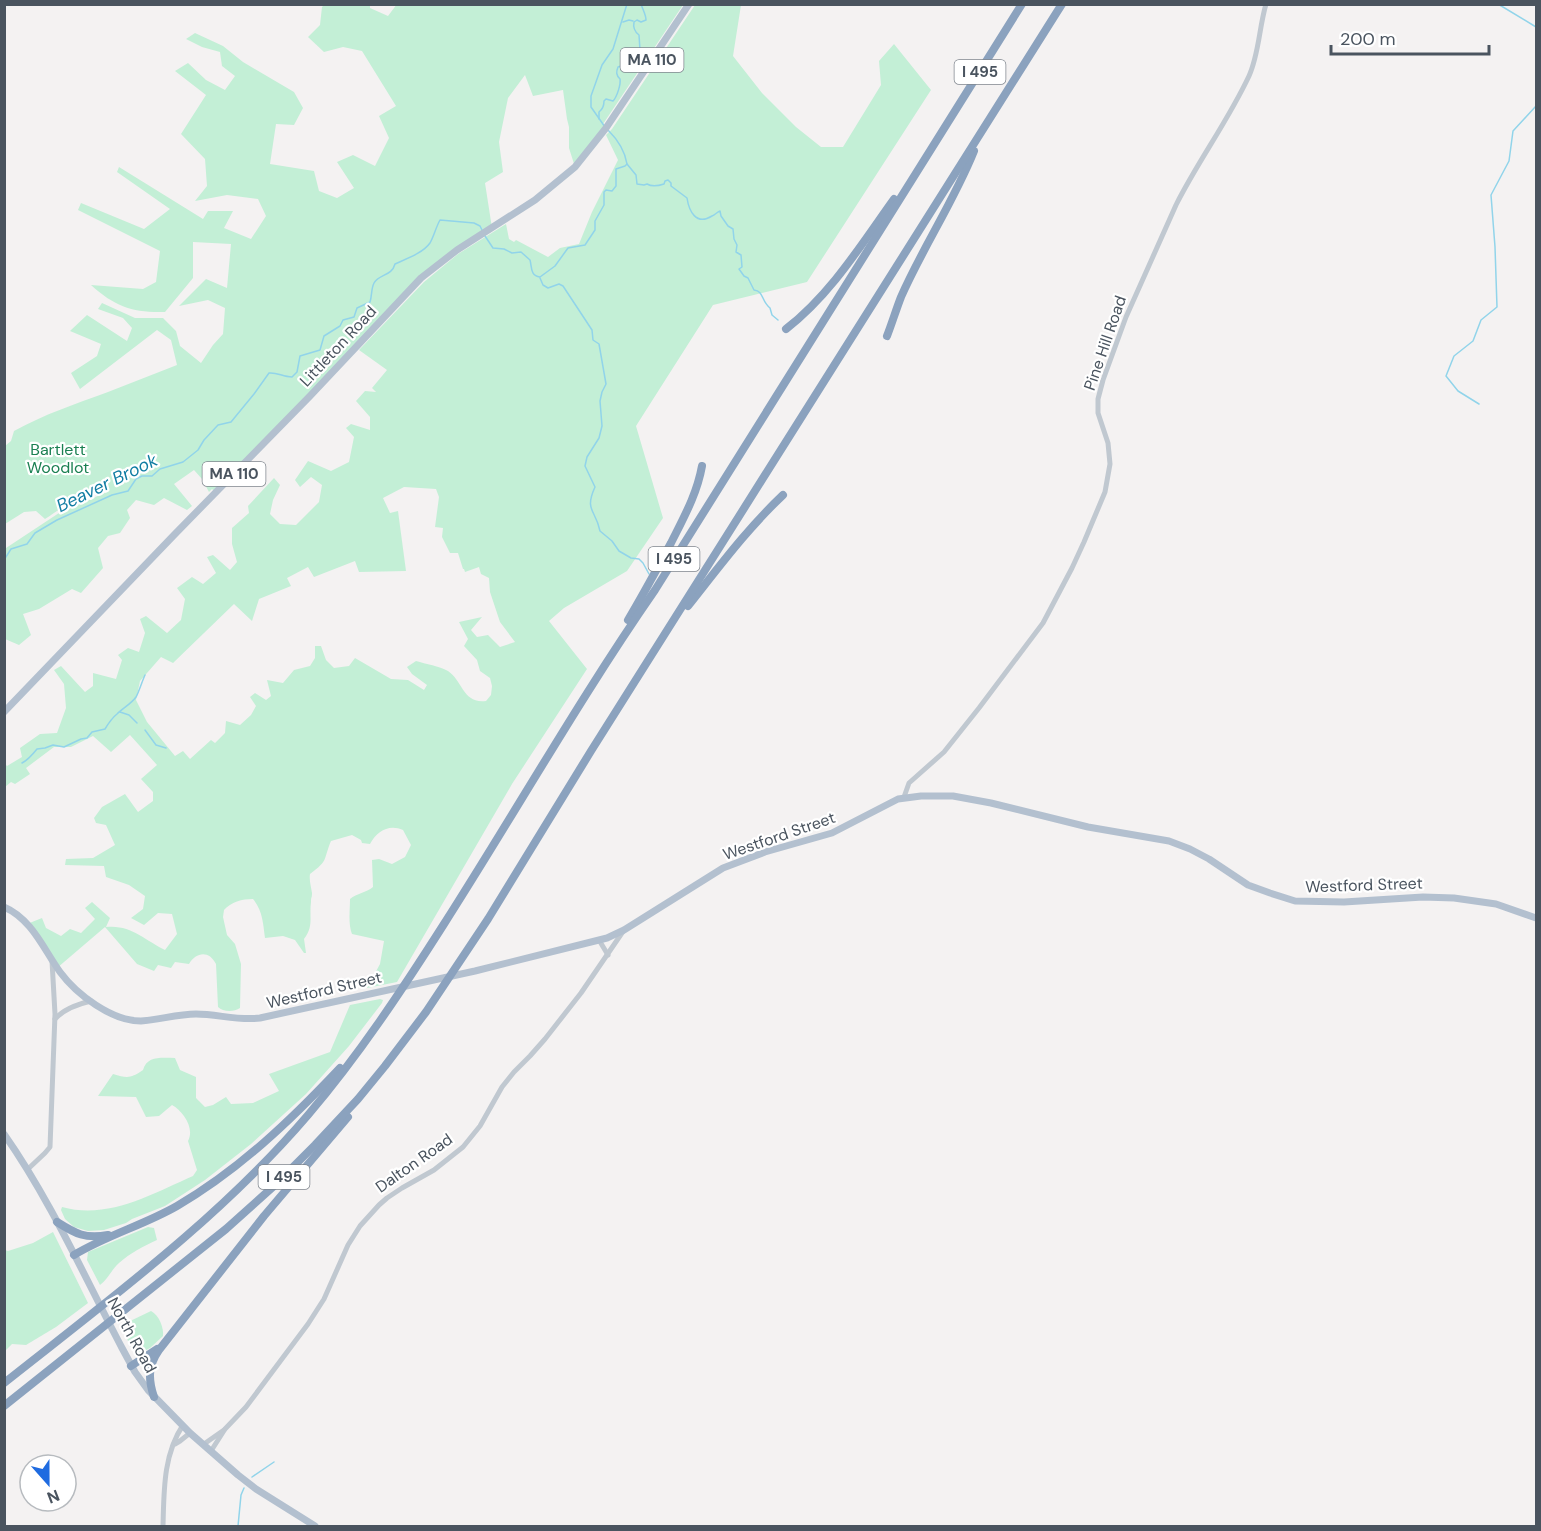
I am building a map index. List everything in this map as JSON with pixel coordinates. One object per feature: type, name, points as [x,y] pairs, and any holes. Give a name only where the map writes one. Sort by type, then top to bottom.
[{"type":"highway","name":"I 495","points":[[4,1383],[161,1258],[218,1208],[299,1125],[369,1037],[456,906],[603,668],[655,590],[1022,4]]},
{"type":"highway","name":"I 495","points":[[4,1406],[241,1216],[275,1185],[315,1145],[385,1066],[426,1012],[458,966],[1062,4]]},
{"type":"highway","points":[[887,336],[901,298],[967,169],[982,130]]},
{"type":"highway","points":[[786,329],[808,311],[834,282],[937,139]]},
{"type":"highway","points":[[603,668],[692,503],[702,466]]},
{"type":"highway","points":[[663,638],[733,548],[783,495]]},
{"type":"highway","points":[[74,1255],[94,1243],[178,1206],[235,1166],[292,1118],[369,1037]]},
{"type":"highway","points":[[154,1397],[150,1383],[153,1359],[258,1223],[358,1105],[385,1066]]},
{"type":"highway","points":[[57,1222],[74,1233],[88,1236],[105,1235],[126,1229]]},
{"type":"highway","points":[[131,1365],[148,1356],[165,1342]]},
{"type":"main road","name":"Littleton Road","points":[[4,712],[410,290],[438,264],[544,194],[575,166],[592,147],[689,4]]},
{"type":"main road","name":"Westford Street","points":[[4,907],[19,916],[29,926],[70,984],[91,1001],[119,1017],[147,1020],[192,1014],[252,1019],[475,971],[599,940],[624,930],[723,868],[765,852],[832,833],[904,797],[953,796],[992,803],[1088,828],[1169,841],[1209,859],[1248,885],[1295,901],[1344,902],[1454,897],[1496,904],[1536,918]]},
{"type":"main road","name":"North Road","points":[[4,1134],[28,1169],[131,1365],[154,1397],[190,1433],[238,1475],[315,1527]]},
{"type":"street","name":"Pine Hill Road","points":[[904,797],[909,783],[944,752],[1043,623],[1084,542],[1106,492],[1110,464],[1108,442],[1098,413],[1098,399],[1103,380],[1130,309],[1178,201],[1249,77],[1266,4]]},
{"type":"street","name":"Dalton Road","points":[[211,1451],[308,1324],[324,1299],[351,1239],[365,1219],[387,1198],[434,1170],[463,1147],[480,1126],[502,1087],[563,1017],[624,930]]},
{"type":"street","points":[[599,940],[608,955]]},
{"type":"street","points":[[28,1169],[50,1147],[54,1020],[52,961]]},
{"type":"street","points":[[54,1020],[64,1011],[91,1001]]},
{"type":"street","points":[[163,1527],[164,1483],[168,1461],[176,1437],[183,1425]]},
{"type":"street","name":"Dalton Road","points":[[204,1444],[225,1430]]},
{"type":"street","points":[[174,1444],[190,1433]]},
{"type":"green space","name":"Bartlett Woodlot","points":[[397,4],[683,5],[603,124],[606,128],[575,167],[569,148],[569,127],[563,90],[533,96],[525,75],[508,98],[499,142],[503,172],[485,183],[492,228],[444,259],[215,492],[212,489],[209,492],[194,470],[174,484],[192,506],[187,510],[164,498],[154,505],[136,500],[127,510],[130,518],[120,533],[108,536],[98,548],[103,568],[81,593],[72,589],[39,609],[23,614],[31,635],[19,645],[5,639],[4,550],[59,513],[107,492],[98,489],[86,493],[45,519],[36,511],[24,512],[5,524],[5,446],[11,441],[14,431],[37,419],[177,365],[171,340],[157,330],[80,389],[71,373],[97,356],[101,344],[70,331],[87,315],[127,341],[132,328],[123,318],[98,309],[102,303],[135,318],[163,318],[176,331],[180,346],[201,363],[223,334],[225,308],[208,300],[179,306],[206,279],[227,288],[231,244],[193,242],[193,278],[165,312],[134,310],[108,299],[91,285],[143,289],[156,282],[160,251],[78,210],[81,203],[144,229],[170,209],[117,172],[119,167],[203,219],[208,211],[233,211],[224,228],[251,239],[266,216],[258,199],[227,195],[195,201],[207,186],[205,159],[181,134],[206,95],[175,71],[188,63],[206,80],[225,90],[235,76],[222,66],[220,52],[186,39],[195,33],[223,46],[243,62],[294,92],[303,108],[294,125],[276,124],[270,164],[314,171],[319,191],[337,198],[354,188],[337,162],[353,155],[375,166],[389,138],[379,116],[396,106],[362,51],[343,47],[324,52],[308,37],[320,25],[324,5],[370,5],[370,8],[388,16]]},
{"type":"green space","points":[[695,5],[741,5],[733,56],[762,93],[796,127],[821,147],[843,147],[881,85],[879,61],[894,44],[931,90],[807,282],[713,305],[636,426],[663,518],[627,571],[564,608],[549,621],[587,669],[512,784],[397,982],[367,988],[380,964],[384,941],[352,934],[350,899],[373,887],[372,860],[379,859],[392,864],[405,857],[411,845],[403,830],[398,828],[388,828],[380,832],[370,844],[362,843],[352,835],[331,841],[325,859],[310,874],[312,895],[310,926],[304,939],[306,953],[295,940],[283,936],[265,938],[261,913],[253,899],[237,902],[224,910],[223,917],[227,935],[235,944],[241,964],[240,1008],[238,1009],[226,1011],[218,1007],[216,964],[210,956],[199,955],[189,964],[175,962],[171,968],[158,965],[154,971],[137,964],[105,927],[57,968],[27,924],[42,918],[46,928],[61,936],[70,929],[81,933],[95,919],[85,908],[92,902],[110,918],[106,927],[130,930],[165,950],[177,934],[172,914],[158,913],[144,925],[131,918],[143,909],[145,896],[129,885],[106,877],[104,866],[65,865],[66,859],[93,858],[115,845],[106,825],[96,823],[94,818],[102,807],[125,794],[138,812],[153,801],[153,792],[141,779],[157,765],[130,735],[111,752],[93,736],[71,747],[54,747],[26,768],[30,774],[15,784],[11,782],[5,787],[4,763],[7,766],[22,757],[20,748],[40,734],[57,733],[66,708],[64,684],[54,670],[61,666],[85,692],[93,686],[93,673],[116,679],[122,660],[118,655],[128,648],[139,652],[145,633],[140,619],[146,616],[167,633],[181,620],[185,599],[177,588],[192,577],[203,584],[216,573],[207,557],[213,555],[230,570],[237,562],[232,544],[232,528],[249,513],[248,506],[274,478],[280,485],[270,514],[280,524],[296,525],[319,502],[322,485],[311,477],[300,487],[295,480],[308,461],[331,471],[349,462],[354,437],[346,428],[351,424],[370,430],[370,417],[356,401],[365,391],[376,392],[372,388],[387,370],[359,350],[424,282],[458,254],[506,224],[509,239],[514,242],[516,240],[548,257],[560,248],[579,244],[618,160],[606,135]],"holes":[[[404,487],[436,489],[439,497],[435,527],[443,528],[442,537],[450,553],[458,553],[465,572],[479,567],[481,574],[489,578],[490,592],[500,622],[515,642],[500,647],[488,635],[477,637],[471,630],[482,617],[459,622],[468,639],[464,646],[477,660],[480,671],[490,678],[491,695],[486,701],[472,699],[453,675],[437,666],[416,661],[407,667],[412,674],[427,685],[424,690],[408,680],[391,679],[355,658],[349,666],[334,668],[326,660],[321,646],[315,646],[315,658],[310,666],[294,670],[283,683],[267,680],[271,696],[266,700],[255,693],[250,697],[256,706],[251,715],[240,725],[226,721],[225,733],[215,743],[211,740],[190,759],[183,751],[175,756],[147,722],[136,700],[140,681],[161,657],[173,663],[234,604],[252,621],[259,599],[291,586],[287,578],[308,567],[314,577],[355,561],[359,572],[406,571],[398,511],[390,513],[383,498]]]},
{"type":"green space","points":[[383,1000],[382,1003],[349,1046],[306,1094],[251,1144],[205,1180],[165,1206],[104,1230],[88,1231],[74,1227],[65,1219],[62,1207],[79,1210],[113,1208],[146,1197],[193,1176],[197,1170],[188,1141],[189,1125],[180,1111],[172,1105],[159,1116],[146,1117],[136,1097],[98,1096],[113,1074],[125,1077],[135,1075],[152,1060],[175,1058],[180,1070],[196,1077],[196,1098],[205,1107],[226,1097],[231,1104],[253,1103],[279,1091],[269,1074],[330,1052],[350,1005]]},
{"type":"green space","points":[[148,1227],[154,1228],[157,1240],[123,1259],[100,1285],[87,1260],[88,1252]]},
{"type":"green space","points":[[53,1232],[88,1303],[56,1327],[26,1345],[12,1344],[5,1351],[5,1250],[33,1243]]},
{"type":"green space","points":[[151,1311],[160,1322],[163,1336],[150,1348],[137,1355],[128,1342],[123,1327],[126,1323]]},
{"type":"waterway","name":"Beaver Brook","points":[[605,127],[591,107],[591,96],[602,65],[613,49],[627,4]]},
{"type":"waterway","points":[[599,119],[599,112],[604,101],[606,99],[613,101],[617,94],[620,81],[617,73],[618,67],[630,63],[632,60],[630,51],[640,50],[639,35],[634,22],[646,20],[641,4]]},
{"type":"waterway","points":[[1498,4],[1536,27]]},
{"type":"waterway","points":[[623,22],[633,21]]},
{"type":"waterway","points":[[1479,404],[1458,391],[1446,376],[1454,356],[1473,341],[1481,320],[1497,307],[1491,195],[1509,161],[1513,131],[1536,106]]},
{"type":"waterway","name":"Beaver Brook","points":[[485,236],[493,248],[504,249],[512,253],[521,252],[530,260],[533,273],[540,277],[555,266],[568,248],[585,245],[595,230],[595,221],[604,205],[604,192],[612,191],[616,186],[616,169],[627,164],[620,145],[608,130]]},
{"type":"waterway","points":[[627,164],[636,175],[637,184],[657,186],[668,180],[671,186],[687,198],[694,216],[706,219],[720,211],[728,226],[733,229],[737,245],[736,252],[741,255],[742,267],[739,269],[748,278],[754,290],[761,294],[772,315],[778,320]]},
{"type":"waterway","name":"Beaver Brook","points":[[4,560],[11,549],[27,544],[35,533],[57,520],[112,495],[128,491],[136,479],[142,476],[152,476],[160,469],[183,462],[198,450],[218,425],[231,422],[269,373],[292,377],[297,372],[300,356],[320,350],[324,336],[340,326],[343,320],[354,317],[357,308],[370,302],[376,280],[391,271],[395,264],[427,247],[440,220],[474,223],[480,226],[483,232]]},
{"type":"waterway","points":[[540,278],[543,285],[548,288],[559,284],[563,286],[592,330],[593,340],[599,344],[606,384],[600,401],[602,426],[599,438],[587,457],[585,466],[595,487],[591,506],[600,531],[612,541],[619,551],[631,558],[639,559],[649,574]]},
{"type":"waterway","points":[[22,763],[37,749],[53,745],[64,747],[87,738],[92,732],[105,729],[113,717],[136,697],[145,675]]},
{"type":"waterway","points":[[120,712],[129,715],[137,723]]},
{"type":"waterway","points":[[145,730],[156,745],[166,748]]},
{"type":"waterway","points":[[252,1477],[274,1462]]},
{"type":"waterway","points":[[238,1526],[241,1495],[244,1488]]}]
